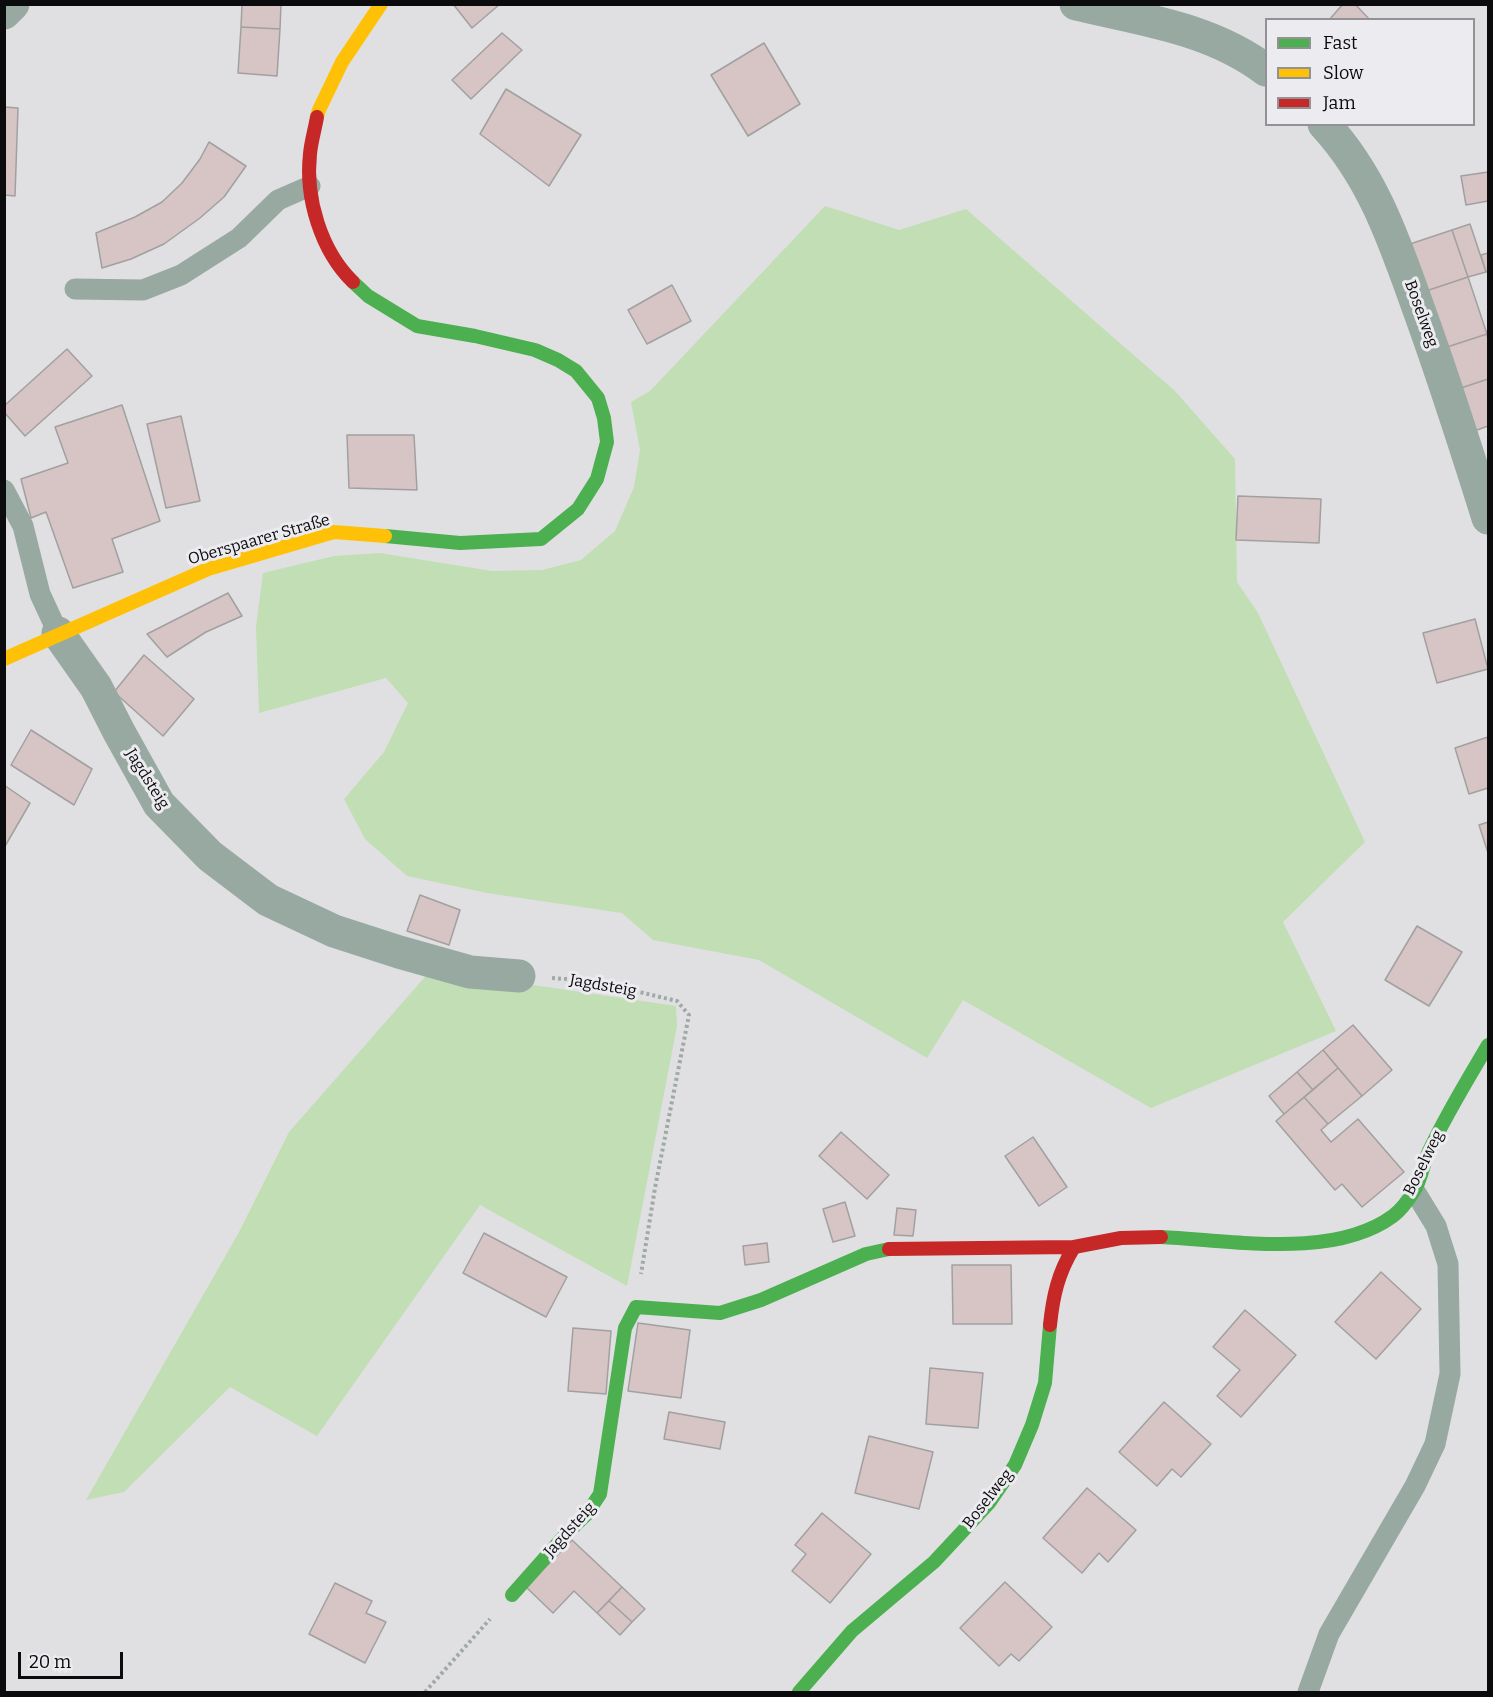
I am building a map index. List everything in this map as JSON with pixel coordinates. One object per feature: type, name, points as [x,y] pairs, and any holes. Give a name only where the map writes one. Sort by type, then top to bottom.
[{"type":"street","points":[[4,13],[12,4]]},
{"type":"street","name":"Oberspaarer Straße","points":[[4,658],[208,569],[334,532],[460,543],[541,540],[578,509],[597,479],[607,442],[604,418],[598,398],[576,371],[535,350],[417,326],[368,296],[346,275],[328,250],[310,186],[310,154],[319,111],[342,62],[381,4]]},
{"type":"street","points":[[1076,4],[1192,31],[1224,44],[1265,69]]},
{"type":"street","name":"Boselweg","points":[[1326,126],[1350,156],[1388,223],[1445,382],[1488,518]]},
{"type":"street","name":"Jagdsteig","points":[[58,633],[96,687],[159,804],[210,856],[268,900],[334,931],[399,952],[470,972],[519,976]]},
{"type":"street","name":"Boselweg","points":[[636,1307],[720,1312],[761,1300],[866,1254],[886,1249],[1074,1247],[1108,1238],[1152,1237],[1270,1244],[1348,1238],[1376,1227],[1397,1211],[1414,1190],[1427,1153],[1488,1045]]},
{"type":"street","name":"Boselweg","points":[[799,1692],[852,1631],[934,1562],[989,1503],[1015,1465],[1032,1425],[1045,1383],[1053,1296],[1065,1262],[1074,1247]]},
{"type":"street","name":"Jagdsteig","points":[[512,1595],[586,1515],[600,1494],[625,1328],[636,1307]]},
{"type":"lane","points":[[75,289],[143,290],[181,275],[238,238],[278,200],[310,186]]},
{"type":"lane","name":"Jagdsteig","points":[[4,490],[23,526],[40,594],[58,633]]},
{"type":"lane","points":[[1308,1692],[1329,1634],[1415,1486],[1435,1444],[1450,1374],[1448,1264],[1436,1226],[1414,1190]]},
{"type":"path","name":"Jagdsteig","points":[[519,976],[593,981],[677,1001],[689,1015],[655,1188],[636,1307]]},
{"type":"path","points":[[425,1692],[512,1595]]},
{"type":"green space","points":[[825,206],[899,230],[966,209],[1175,391],[1235,459],[1237,582],[1258,613],[1365,842],[1283,922],[1336,1031],[1151,1108],[963,1000],[927,1058],[759,960],[653,940],[622,913],[487,893],[407,876],[365,839],[344,799],[384,752],[408,703],[386,678],[259,713],[256,627],[263,573],[334,556],[380,553],[492,571],[542,570],[581,560],[615,531],[634,487],[640,450],[631,402],[650,391]]},
{"type":"green space","points":[[431,970],[676,1006],[677,1026],[627,1286],[480,1205],[317,1436],[230,1387],[124,1492],[86,1500],[238,1234],[289,1132]]},
{"type":"building","points":[[242,4],[281,4],[280,29],[241,27]]},
{"type":"building","points":[[453,4],[500,4],[472,28]]},
{"type":"building","points":[[1343,4],[1355,4],[1368,18],[1331,18]]},
{"type":"building","points":[[241,27],[280,29],[277,76],[238,73]]},
{"type":"building","points":[[502,33],[522,50],[471,99],[452,80]]},
{"type":"building","points":[[764,43],[800,104],[748,136],[711,75]]},
{"type":"building","points":[[506,89],[581,135],[549,186],[480,134]]},
{"type":"building","points":[[4,107],[18,108],[15,196],[4,195]]},
{"type":"building","points":[[209,142],[246,166],[224,197],[164,244],[131,259],[102,268],[96,233],[135,217],[162,202],[182,183],[200,159]]},
{"type":"building","points":[[1488,172],[1488,201],[1466,205],[1461,176]]},
{"type":"building","points":[[1470,224],[1486,272],[1468,277],[1452,230]]},
{"type":"building","points":[[1452,230],[1468,277],[1426,291],[1410,244]]},
{"type":"building","points":[[1488,253],[1488,271],[1486,272],[1481,255]]},
{"type":"building","points":[[1468,277],[1487,334],[1444,348],[1426,291]]},
{"type":"building","points":[[672,285],[691,321],[647,344],[628,310]]},
{"type":"building","points":[[1487,334],[1488,379],[1458,389],[1444,348]]},
{"type":"building","points":[[67,349],[92,376],[25,436],[4,412],[4,406]]},
{"type":"building","points":[[1488,379],[1488,426],[1472,432],[1458,389]]},
{"type":"building","points":[[122,405],[160,521],[112,539],[123,572],[73,588],[46,512],[31,518],[21,479],[68,463],[55,427]]},
{"type":"building","points":[[181,416],[200,501],[166,508],[147,424]]},
{"type":"building","points":[[347,435],[414,435],[417,490],[349,488]]},
{"type":"building","points":[[1238,496],[1321,499],[1319,543],[1236,540]]},
{"type":"building","points":[[228,593],[242,616],[206,632],[167,657],[147,634]]},
{"type":"building","points":[[1475,619],[1488,669],[1437,683],[1423,633]]},
{"type":"building","points":[[144,655],[194,699],[163,736],[114,692]]},
{"type":"building","points":[[31,730],[92,769],[74,805],[11,765]]},
{"type":"building","points":[[1488,737],[1488,788],[1469,794],[1455,748]]},
{"type":"building","points":[[4,785],[30,803],[4,848]]},
{"type":"building","points":[[1488,822],[1488,853],[1479,825]]},
{"type":"building","points":[[420,895],[460,910],[449,945],[407,931]]},
{"type":"building","points":[[1417,926],[1462,952],[1429,1006],[1385,980]]},
{"type":"building","points":[[1353,1025],[1392,1070],[1362,1096],[1323,1050]]},
{"type":"building","points":[[1323,1050],[1338,1068],[1313,1090],[1297,1072]]},
{"type":"building","points":[[1338,1068],[1362,1096],[1328,1124],[1304,1097]]},
{"type":"building","points":[[1297,1072],[1313,1090],[1284,1114],[1269,1096]]},
{"type":"building","points":[[1304,1097],[1328,1124],[1321,1130],[1331,1142],[1358,1119],[1404,1172],[1362,1207],[1342,1184],[1335,1190],[1276,1121]]},
{"type":"building","points":[[841,1132],[889,1175],[867,1199],[819,1156]]},
{"type":"building","points":[[1033,1137],[1067,1187],[1039,1206],[1005,1156]]},
{"type":"building","points":[[845,1202],[855,1236],[833,1242],[823,1209]]},
{"type":"building","points":[[897,1208],[916,1210],[913,1236],[894,1235]]},
{"type":"building","points":[[484,1233],[567,1277],[546,1317],[463,1273]]},
{"type":"building","points":[[767,1243],[769,1262],[745,1265],[743,1246]]},
{"type":"building","points":[[952,1265],[1011,1265],[1012,1324],[953,1324]]},
{"type":"building","points":[[1381,1272],[1421,1309],[1376,1359],[1335,1322]]},
{"type":"building","points":[[1245,1310],[1296,1355],[1241,1417],[1217,1396],[1240,1370],[1213,1347]]},
{"type":"building","points":[[638,1323],[690,1330],[681,1398],[628,1391]]},
{"type":"building","points":[[573,1328],[611,1331],[606,1394],[568,1391]]},
{"type":"building","points":[[930,1368],[983,1373],[978,1428],[926,1424]]},
{"type":"building","points":[[1164,1402],[1211,1444],[1181,1477],[1172,1469],[1157,1486],[1119,1452]]},
{"type":"building","points":[[669,1412],[725,1422],[720,1449],[664,1439]]},
{"type":"building","points":[[869,1436],[933,1452],[919,1509],[855,1493]]},
{"type":"building","points":[[1087,1488],[1136,1530],[1108,1562],[1099,1553],[1082,1573],[1043,1538]]},
{"type":"building","points":[[822,1513],[871,1554],[830,1603],[792,1571],[806,1554],[795,1545]]},
{"type":"building","points":[[572,1540],[622,1587],[597,1613],[574,1591],[553,1613],[526,1587]]},
{"type":"building","points":[[1005,1582],[1052,1627],[1019,1661],[1011,1654],[999,1666],[960,1628]]},
{"type":"building","points":[[335,1583],[372,1601],[366,1613],[386,1622],[365,1663],[309,1634]]},
{"type":"building","points":[[622,1587],[645,1609],[632,1622],[609,1601]]},
{"type":"building","points":[[609,1601],[632,1622],[620,1635],[597,1613]]},
{"type":"traffic: fast","points":[[353,282],[368,296],[417,326],[535,350],[558,360],[576,371],[598,398],[604,418],[607,442],[597,479],[578,509],[541,539],[460,543],[385,536]]},
{"type":"traffic: fast","points":[[1161,1237],[1249,1243],[1312,1243],[1369,1230],[1393,1216],[1405,1204],[1417,1186],[1437,1136],[1488,1045]]},
{"type":"traffic: fast","points":[[512,1595],[586,1515],[600,1494],[625,1328],[636,1307],[720,1313],[761,1300],[866,1254],[889,1249]]},
{"type":"traffic: fast","points":[[799,1692],[852,1631],[934,1562],[989,1503],[1015,1465],[1032,1425],[1045,1383],[1050,1325]]},
{"type":"traffic: slow","points":[[317,117],[342,62],[381,4]]},
{"type":"traffic: slow","points":[[4,659],[208,569],[334,532],[385,536]]},
{"type":"traffic: jam","points":[[317,117],[309,171],[313,206],[332,255],[353,282]]},
{"type":"traffic: jam","points":[[1050,1325],[1057,1285],[1074,1247],[1121,1238],[1161,1237]]},
{"type":"traffic: jam","points":[[889,1249],[1074,1247]]}]
